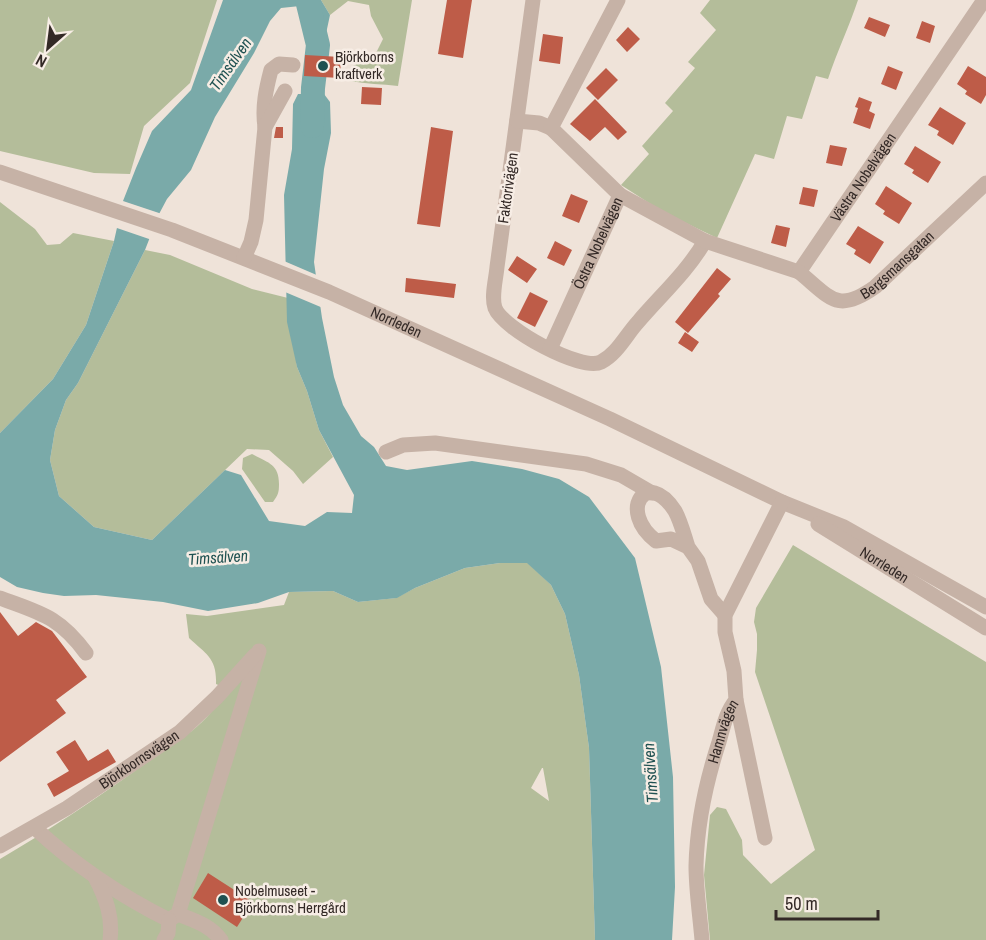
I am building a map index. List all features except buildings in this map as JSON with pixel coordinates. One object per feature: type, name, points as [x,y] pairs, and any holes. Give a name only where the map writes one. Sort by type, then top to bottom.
[{"type":"street","name":"Faktorivägen","points":[[533,0],[497,267],[495,308],[505,323],[522,335],[550,349]]},
{"type":"street","points":[[517,121],[539,123],[550,128],[618,0]]},
{"type":"street","name":"Västra Nobelvägen","points":[[799,272],[984,0]]},
{"type":"street","points":[[244,258],[251,242],[256,220],[265,127],[263,115],[266,89],[271,70],[279,64],[293,65]]},
{"type":"street","points":[[265,127],[285,92]]},
{"type":"street","name":"Östra Nobelvägen","points":[[550,128],[620,195],[550,349]]},
{"type":"street","name":"Norrleden","points":[[0,172],[172,230],[329,292],[620,423],[782,502],[844,527],[986,607]]},
{"type":"street","name":"Bergsmansgatan","points":[[799,272],[828,296],[842,302],[858,300],[875,287],[986,183]]},
{"type":"street","points":[[620,195],[705,241],[799,272]]},
{"type":"street","points":[[550,349],[585,364],[598,364],[610,357],[637,323],[692,263],[705,241]]},
{"type":"street","points":[[386,452],[403,445],[435,443],[586,464],[621,475],[666,501],[674,510],[688,547],[698,561],[711,598],[725,615],[782,502]]},
{"type":"street","points":[[652,493],[643,494],[639,498],[636,509],[645,533],[656,541],[671,539],[688,547]]},
{"type":"street","name":"Norrleden","points":[[782,502],[986,627]]},
{"type":"street","points":[[0,598],[44,614],[61,624],[86,653]]},
{"type":"street","name":"Hamnvägen","points":[[702,940],[696,865],[700,826],[714,758],[729,708],[736,700],[734,672],[725,632],[725,615]]},
{"type":"street","name":"Björkbornsvägen","points":[[0,846],[35,828],[180,732],[217,697],[259,651],[173,917]]},
{"type":"street","points":[[736,700],[765,838]]},
{"type":"street","points":[[35,828],[94,875],[173,917],[203,924],[214,931],[221,940]]},
{"type":"street","points":[[94,875],[105,896],[110,914],[110,940]]},
{"type":"street","points":[[164,940],[173,917]]},
{"type":"green space","points":[[0,0],[217,0],[190,83],[144,126],[130,174],[94,173],[0,151]]},
{"type":"green space","points":[[321,0],[412,0],[398,86],[350,81],[353,66],[375,55],[383,39],[371,16],[369,5],[348,1],[330,15]]},
{"type":"green space","points":[[710,0],[858,0],[828,79],[816,76],[802,119],[787,116],[774,159],[755,154],[717,238],[663,212],[621,185],[649,154],[642,146],[673,111],[665,103],[695,68],[688,62],[716,30],[700,13]]},
{"type":"green space","points":[[0,202],[35,229],[47,245],[60,244],[73,233],[114,241],[86,325],[53,379],[0,433]]},
{"type":"green space","points":[[145,250],[170,255],[252,289],[288,298],[297,367],[319,430],[333,457],[303,484],[293,471],[269,450],[247,449],[152,540],[94,527],[59,496],[50,460],[55,430],[66,400],[78,383]]},
{"type":"green space","points":[[252,454],[272,465],[277,472],[279,490],[273,502],[265,502],[242,469],[243,458]]},
{"type":"green space","points":[[793,545],[986,662],[986,940],[710,940],[704,875],[710,815],[717,807],[726,809],[742,840],[743,855],[771,884],[815,850],[755,672],[756,608]]},
{"type":"green space","points":[[527,562],[551,585],[565,614],[579,675],[589,748],[595,940],[0,940],[0,859],[71,815],[176,743],[200,724],[227,689],[216,684],[215,668],[212,662],[189,638],[186,614],[207,616],[284,605],[289,592],[333,591],[358,602],[396,598],[465,568]],"holes":[[[543,768],[549,801],[531,788]]]},
{"type":"water","name":"Timsälven","points":[[223,0],[321,0],[330,15],[324,43],[313,41],[309,25],[302,25],[300,6],[281,8],[270,21],[254,53],[215,117],[191,170],[167,199],[145,250],[78,383],[66,400],[55,430],[50,460],[59,496],[94,527],[152,540],[225,470],[241,475],[269,521],[305,526],[327,512],[352,513],[354,495],[319,430],[297,367],[287,322],[284,195],[292,149],[293,104],[298,94],[324,94],[330,102],[331,133],[324,169],[314,262],[334,377],[343,405],[361,436],[374,447],[386,466],[407,470],[472,461],[522,469],[559,479],[589,497],[635,558],[661,667],[673,777],[675,887],[672,940],[595,940],[589,748],[579,675],[565,614],[551,585],[527,563],[500,563],[465,568],[415,588],[397,598],[358,602],[333,591],[289,592],[258,603],[208,611],[163,602],[96,595],[64,596],[43,593],[17,587],[0,577],[0,433],[53,379],[86,325],[114,241],[123,201],[136,168],[152,131],[191,90]]},
{"type":"pier","points":[[120,200],[162,214],[152,240],[114,227]]},
{"type":"pier","points":[[284,261],[319,276],[323,308],[285,292]]},
{"type":"waterway","points":[[307,0],[318,45],[313,88],[312,126]]},
{"type":"place","name":"Björkborns kraftverk","points":[[323,66]]},
{"type":"place","name":"Nobelmuseet - Björkborns Herrgård","points":[[223,900]]}]
